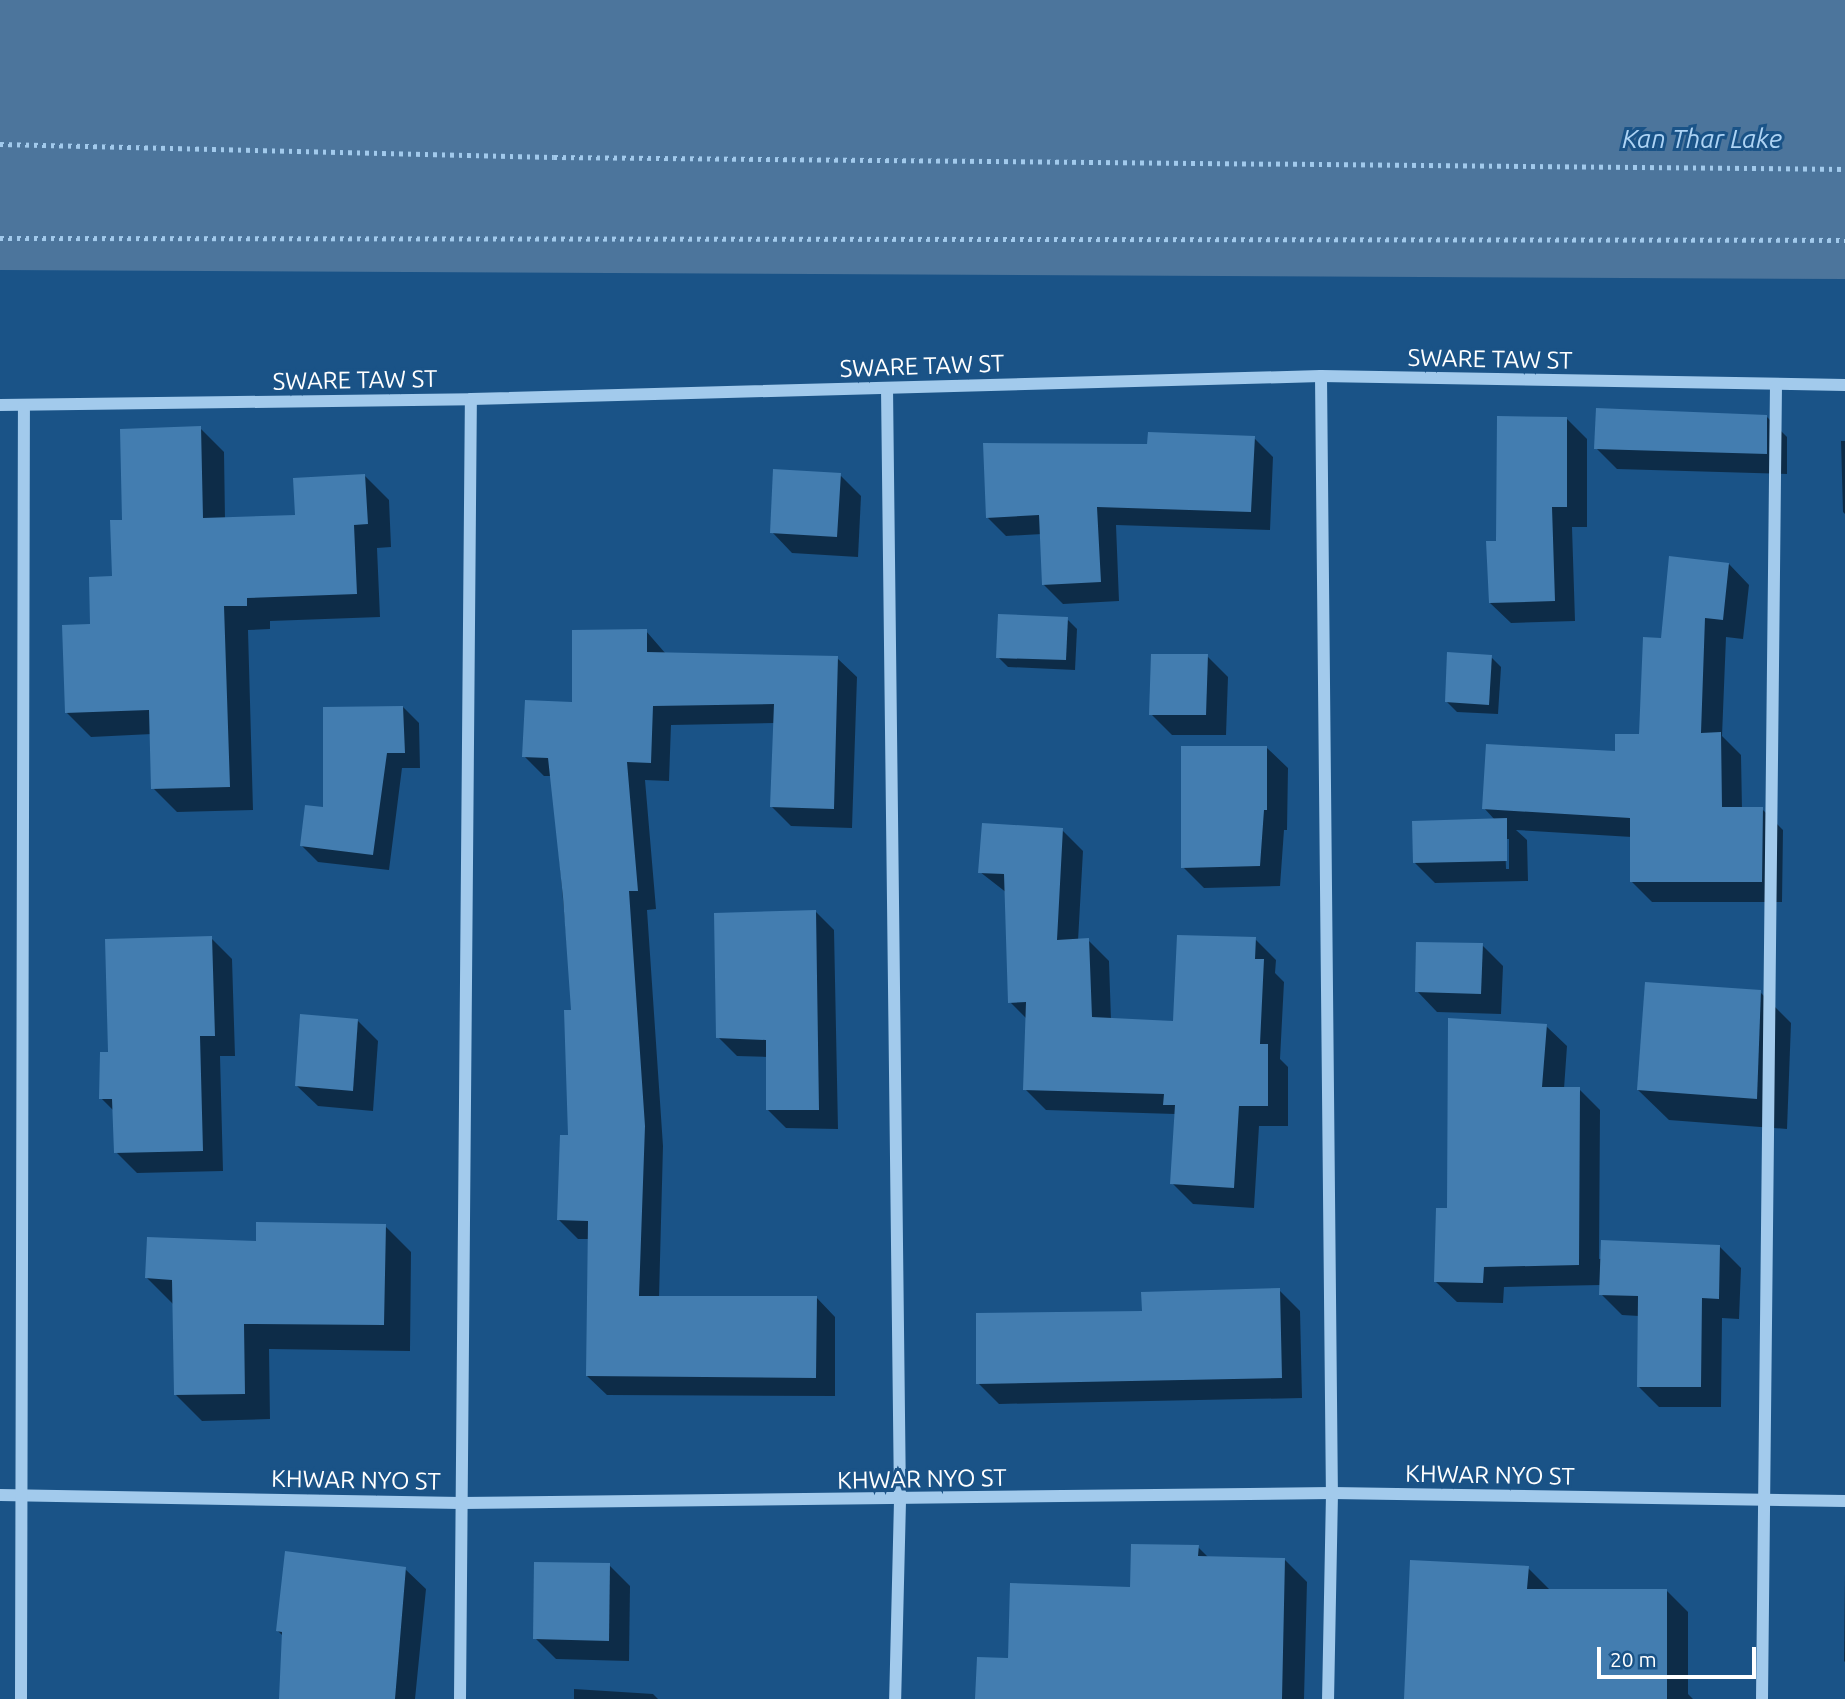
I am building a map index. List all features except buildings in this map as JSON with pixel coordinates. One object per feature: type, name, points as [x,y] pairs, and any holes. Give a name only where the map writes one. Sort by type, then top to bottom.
[{"type":"street","name":"SWARE TAW ST","points":[[0,405],[471,399],[1321,376],[1776,386],[1845,384]]},
{"type":"street","points":[[1321,376],[1332,1493],[1328,1699]]},
{"type":"street","points":[[1762,1699],[1776,386]]},
{"type":"street","points":[[887,388],[900,1501],[895,1699]]},
{"type":"street","points":[[460,1699],[471,399]]},
{"type":"street","points":[[21,1699],[19,1495],[24,406]]},
{"type":"street","name":"KHWAR NYO ST","points":[[0,1495],[461,1503],[900,1501],[1332,1493],[1845,1501]]},
{"type":"path","points":[[0,144],[554,156],[1845,169]]},
{"type":"path","points":[[0,238],[1845,240]]},
{"type":"water","name":"Kan Thar Lake","points":[[0,0],[1845,0],[1845,279],[0,270]]}]
